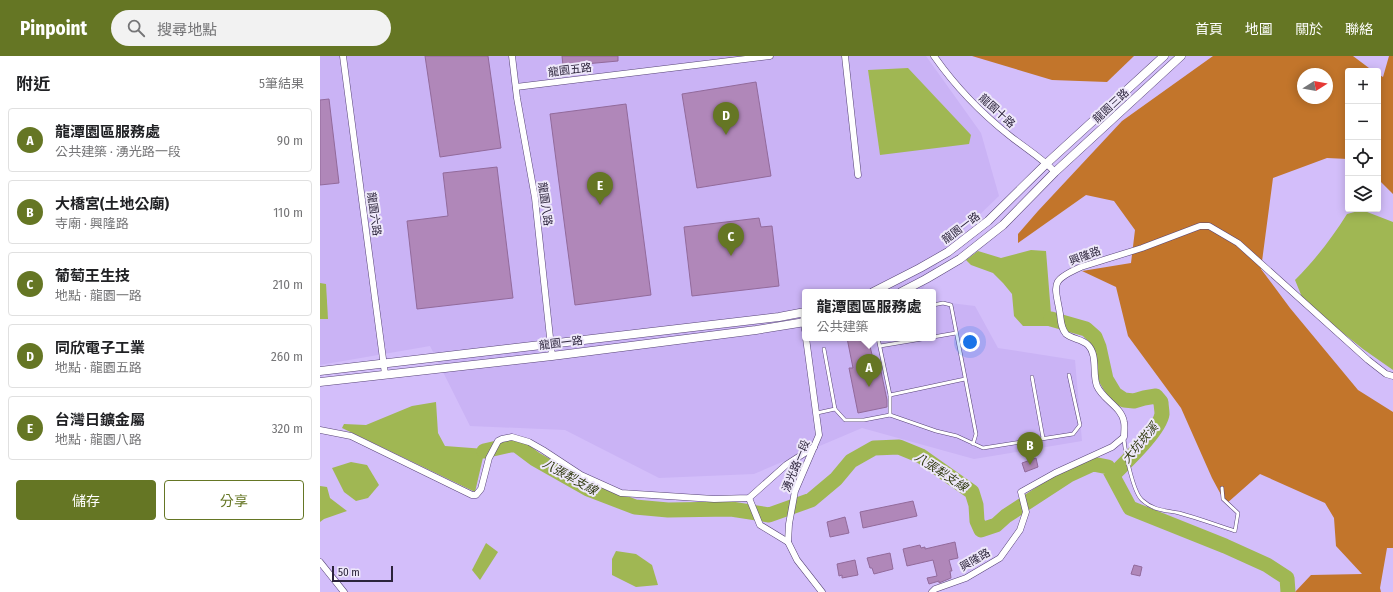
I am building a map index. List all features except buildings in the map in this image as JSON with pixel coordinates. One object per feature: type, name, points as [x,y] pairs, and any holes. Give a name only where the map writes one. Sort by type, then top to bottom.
[{"type":"street","name":"龍園六路","points":[[343,56],[385,374]]},
{"type":"street","name":"龍園八路","points":[[512,56],[535,198],[552,356]]},
{"type":"street","name":"龍園五路","points":[[516,87],[770,56]]},
{"type":"street","points":[[845,56],[858,175]]},
{"type":"street","name":"龍園十路","points":[[934,56],[962,91],[988,118],[1047,163],[1056,172]]},
{"type":"street","name":"龍園三路","points":[[1047,163],[1164,56]]},
{"type":"street","name":"龍園三路","points":[[1056,172],[1181,56]]},
{"type":"street","name":"龍園一路","points":[[879,289],[920,268],[963,241],[988,221],[1047,163]]},
{"type":"street","points":[[908,289],[941,271],[977,246],[1003,225],[1056,172]]},
{"type":"street","name":"興隆路","points":[[932,592],[935,589],[966,578],[1000,558],[1020,530],[1026,512],[1021,492],[1055,473],[1112,447],[1124,438],[1124,421],[1120,412],[1102,395],[1096,384],[1092,352],[1088,344],[1068,335],[1062,329],[1055,289],[1060,278],[1071,271],[1142,248],[1200,226],[1209,226],[1238,244],[1368,360],[1386,374],[1393,376]]},
{"type":"street","name":"龍園一路","points":[[320,371],[779,317],[802,312]]},
{"type":"street","name":"龍園一路","points":[[320,382],[552,356],[802,325]]},
{"type":"street","name":"湧光路一段","points":[[806,341],[819,435],[795,491],[789,524],[788,542],[797,560],[822,592]]},
{"type":"street","points":[[320,430],[351,436],[472,495],[476,495],[481,489],[489,458],[498,442],[502,439],[512,437],[528,442],[544,450],[581,475],[620,493],[714,500],[749,498],[786,465],[814,447]]},
{"type":"street","points":[[749,498],[760,525],[788,542]]},
{"type":"street","points":[[320,562],[344,592]]},
{"type":"lane","points":[[936,304],[943,303],[951,304],[976,434],[973,444]]},
{"type":"lane","points":[[936,336],[956,333]]},
{"type":"lane","points":[[879,341],[890,395],[890,415]]},
{"type":"lane","points":[[880,346],[910,341]]},
{"type":"lane","points":[[824,349],[835,409],[845,420],[864,420],[890,415],[936,431],[957,436],[983,448],[1073,434],[1080,426],[1069,375]]},
{"type":"lane","points":[[1032,377],[1043,438]]},
{"type":"lane","points":[[890,395],[965,379]]},
{"type":"lane","points":[[817,412],[835,409]]},
{"type":"lane","points":[[1124,438],[1125,451],[1135,489],[1141,500],[1158,510],[1179,513],[1235,531],[1238,513],[1223,499],[1222,488]]},
{"type":"shaded area","points":[[320,56],[926,56],[981,133],[999,196],[949,244],[923,289],[802,289],[802,341],[936,341],[936,301],[975,306],[998,348],[1075,360],[1082,441],[974,459],[862,428],[754,474],[659,478],[565,430],[470,426],[430,346],[320,365]]},
{"type":"shaded area","points":[[972,56],[1134,56],[1107,82],[1052,80]]},
{"type":"shaded area","points":[[1213,56],[1353,56],[1369,68],[1345,68],[1345,159],[1327,158],[1273,178],[1261,269],[1290,308],[1358,390],[1393,412],[1393,548],[1387,548],[1380,588],[1381,592],[1295,592],[1311,575],[1362,574],[1336,546],[1334,518],[1325,503],[1260,474],[1226,504],[1212,478],[1181,408],[1128,336],[1116,287],[1082,271],[1131,263],[1135,230],[1114,201],[1086,195],[1018,243],[1018,234],[1122,121]]},
{"type":"shaded area","points":[[1389,56],[1393,56],[1393,194],[1381,182],[1381,76],[1383,77]]},
{"type":"shaded area","points":[[908,68],[971,135],[969,144],[880,155],[868,70]]},
{"type":"shaded area","points":[[1354,212],[1367,212],[1393,222],[1393,370],[1363,349],[1304,302],[1295,280],[1323,248],[1347,214]]},
{"type":"shaded area","points":[[1031,250],[1046,251],[1052,326],[1023,326],[1014,316],[1012,294],[1003,283],[993,273],[971,265],[966,260],[978,251],[1001,258]]},
{"type":"shaded area","points":[[320,283],[326,284],[328,319],[320,319]]},
{"type":"shaded area","points":[[436,402],[438,433],[445,446],[485,449],[475,492],[342,428],[344,424],[366,425],[412,406]]},
{"type":"shaded area","points":[[351,462],[367,465],[379,485],[368,498],[356,501],[344,492],[332,468]]},
{"type":"shaded area","points":[[320,486],[327,487],[330,498],[347,511],[324,519],[320,522]]},
{"type":"shaded area","points":[[486,543],[498,552],[480,580],[472,570]]},
{"type":"shaded area","points":[[616,551],[636,554],[652,565],[658,585],[636,587],[612,575],[612,559]]},
{"type":"waterway","name":"大坑崁溪","points":[[1051,319],[1086,329],[1095,337],[1099,347],[1106,379],[1115,394],[1124,400],[1134,401],[1156,396],[1161,402],[1162,414],[1155,429],[1133,455],[1113,475]]},
{"type":"waterway","name":"八張犁支線","points":[[484,451],[515,444],[535,459],[588,489],[635,507],[668,510],[731,509],[769,515],[811,500],[836,479],[851,461],[874,448],[899,447],[921,456],[972,492],[976,505],[977,521],[981,530],[996,525],[1006,516],[1069,475],[1093,464],[1108,467],[1130,508],[1225,546],[1267,565],[1287,578],[1288,592]]},
{"type":"place","name":"同欣電子工業","points":[[726,135]]},
{"type":"place","name":"台灣日鑛金屬","points":[[600,205]]},
{"type":"place","name":"葡萄王生技","points":[[731,256]]},
{"type":"place","name":"龍潭園區服務處","points":[[869,387]]},
{"type":"place","name":"大橋宮(土地公廟)","points":[[1030,465]]}]
